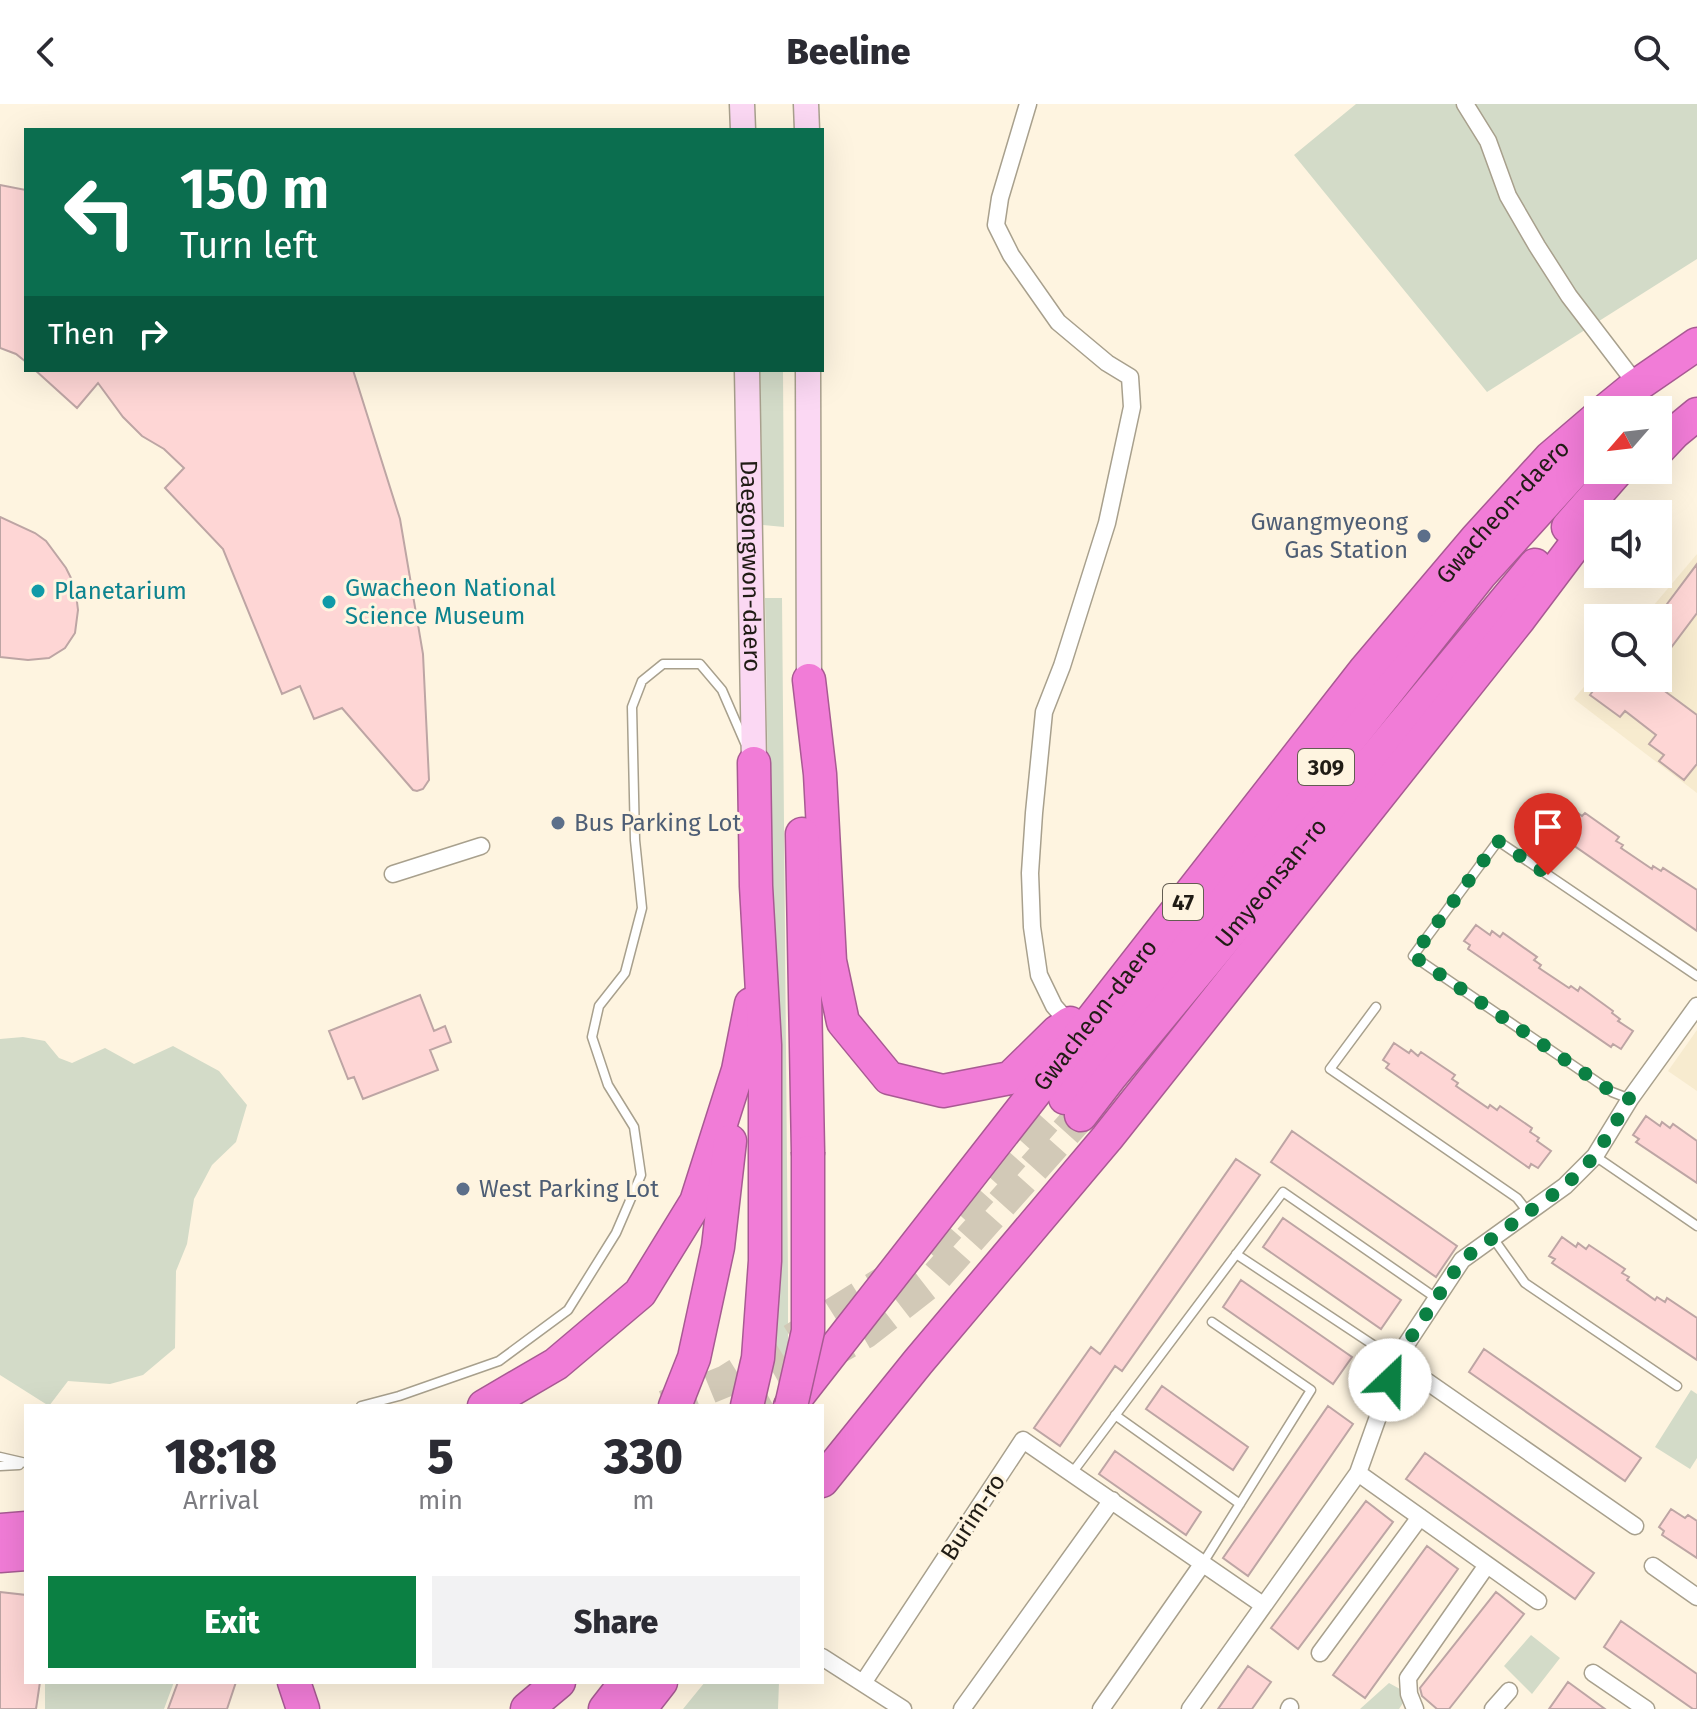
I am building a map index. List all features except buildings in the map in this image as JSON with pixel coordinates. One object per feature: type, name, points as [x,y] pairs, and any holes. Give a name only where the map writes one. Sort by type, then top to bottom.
[{"type":"highway","points":[[1630,394],[1697,344]]},
{"type":"highway","name":"Gwacheon-daero","points":[[793,1404],[1365,670],[1476,539],[1550,458],[1584,429]]},
{"type":"highway","name":"Umyeonsan-ro","points":[[1584,460],[1480,575],[1073,1106],[1121,1064],[1519,583],[1606,484]]},
{"type":"highway","points":[[1613,500],[1627,484]]},
{"type":"highway","points":[[824,1479],[1107,1138],[1481,668],[1584,533]]},
{"type":"highway","points":[[809,680],[820,774],[830,961],[843,1022],[889,1078],[943,1091],[1010,1078],[1057,1032],[1109,996]]},
{"type":"highway","points":[[791,1404],[808,1331],[800,714],[809,680]]},
{"type":"highway","points":[[747,1404],[758,1358],[765,1261],[765,1045],[756,886],[754,763]]},
{"type":"highway","points":[[676,1404],[694,1358],[718,1247],[738,1070],[760,953]]},
{"type":"highway","points":[[487,1404],[556,1364],[640,1293],[696,1202],[738,1070]]},
{"type":"highway","points":[[0,1556],[20,1533]]},
{"type":"highway","points":[[295,1684],[303,1709]]},
{"type":"highway","points":[[518,1709],[537,1684]]},
{"type":"highway","points":[[527,1709],[557,1684]]},
{"type":"highway","points":[[558,1709],[577,1684]]},
{"type":"highway","points":[[605,1709],[624,1684]]},
{"type":"highway","points":[[640,1709],[659,1684]]},
{"type":"street","points":[[742,104],[743,128]]},
{"type":"street","points":[[806,104],[807,128]]},
{"type":"street","points":[[1028,104],[1000,198],[996,225],[1011,255],[1058,322],[1107,363],[1130,377],[1132,407],[1107,523],[1062,666],[1044,712],[1030,873],[1032,927],[1039,975],[1054,1006],[1069,1023]]},
{"type":"street","points":[[1465,104],[1488,141],[1508,196],[1630,394]]},
{"type":"street","name":"Daegongwon-daero","points":[[747,372],[754,763]]},
{"type":"street","points":[[808,372],[809,680]]},
{"type":"street","points":[[393,874],[481,846]]},
{"type":"street","points":[[1190,1709],[1358,1473],[1396,1360],[1462,1260],[1565,1186],[1595,1156],[1630,1099],[1697,1006]]},
{"type":"street","points":[[1396,1360],[1635,1526]]},
{"type":"street","name":"Burim-ro","points":[[863,1683],[1023,1440],[1263,1605]]},
{"type":"street","points":[[1358,1473],[1538,1601]]},
{"type":"street","points":[[962,1709],[1112,1500]]},
{"type":"street","points":[[1320,1653],[1420,1517]]},
{"type":"street","points":[[1101,1709],[1203,1563]]},
{"type":"street","points":[[1415,1709],[1409,1694],[1408,1678],[1487,1565]]},
{"type":"street","points":[[1653,1566],[1697,1597]]},
{"type":"street","points":[[824,1658],[903,1709]]},
{"type":"street","points":[[1593,1673],[1646,1709]]},
{"type":"street","points":[[1493,1709],[1509,1691]]},
{"type":"lane","points":[[369,1404],[499,1361],[568,1310],[616,1233],[641,1175],[634,1127],[608,1085],[592,1037],[599,1006],[625,973],[642,908],[635,840],[632,707],[642,681],[663,664],[700,664],[722,690],[754,763]]},
{"type":"lane","points":[[1630,1099],[1612,1092],[1413,956],[1498,841],[1697,976]]},
{"type":"lane","points":[[1376,1007],[1330,1069],[1517,1198],[1528,1212]]},
{"type":"lane","points":[[1595,1156],[1697,1226]]},
{"type":"lane","points":[[1072,1473],[1283,1192],[1437,1299]]},
{"type":"lane","points":[[1492,1238],[1525,1283],[1677,1386]]},
{"type":"lane","points":[[1236,1254],[1396,1360]]},
{"type":"lane","points":[[1203,1563],[1311,1390],[1212,1322]]},
{"type":"lane","points":[[1115,1415],[1240,1504]]},
{"type":"lane","points":[[0,1457],[24,1463]]},
{"type":"lane","points":[[0,1466],[24,1463]]},
{"type":"shaded area","points":[[1697,554],[1697,793],[1574,699],[1584,687],[1584,692],[1672,692],[1672,604],[1655,604],[1668,588],[1672,588],[1672,584]]},
{"type":"shaded area","points":[[1697,1030],[1697,1091],[1668,1071]]},
{"type":"green space","points":[[1356,104],[1697,104],[1697,259],[1487,392],[1294,155]]},
{"type":"green space","points":[[760,372],[783,372],[784,527],[763,525]]},
{"type":"green space","points":[[765,598],[782,598],[788,1276],[788,1367],[767,1369],[771,973]]},
{"type":"green space","points":[[23,1037],[45,1041],[59,1058],[72,1063],[105,1048],[134,1064],[173,1046],[219,1071],[247,1105],[236,1142],[212,1165],[194,1199],[187,1244],[176,1271],[175,1348],[143,1375],[110,1384],[68,1381],[51,1404],[0,1375],[0,1039]]},
{"type":"green space","points":[[1691,1390],[1697,1394],[1697,1458],[1690,1469],[1655,1447]]},
{"type":"green space","points":[[1531,1635],[1560,1658],[1532,1694],[1504,1666]]},
{"type":"green space","points":[[1389,1683],[1409,1694],[1399,1709],[1360,1709]]},
{"type":"green space","points":[[45,1684],[173,1684],[164,1709],[45,1709]]},
{"type":"green space","points":[[703,1684],[779,1684],[778,1709],[683,1709]]},
{"type":"tunnel","points":[[928,1251],[1065,1098]]},
{"type":"tunnel","points":[[740,1404],[866,1332],[934,1279],[1081,1115]]},
{"type":"tunnel","points":[[670,1404],[726,1381],[884,1282]]},
{"type":"place","name":"Gwangmyeong Gas Station","points":[[1424,536]]},
{"type":"place","name":"Planetarium","points":[[38,591]]},
{"type":"place","name":"Gwacheon National Science Museum","points":[[329,602]]},
{"type":"place","name":"Bus Parking Lot","points":[[558,823]]},
{"type":"place","name":"West Parking Lot","points":[[463,1189]]},
{"type":"route","points":[[1390,1380],[1396,1360],[1462,1260],[1580,1172],[1595,1156],[1630,1099],[1612,1092],[1413,956],[1498,841],[1548,875]]}]
